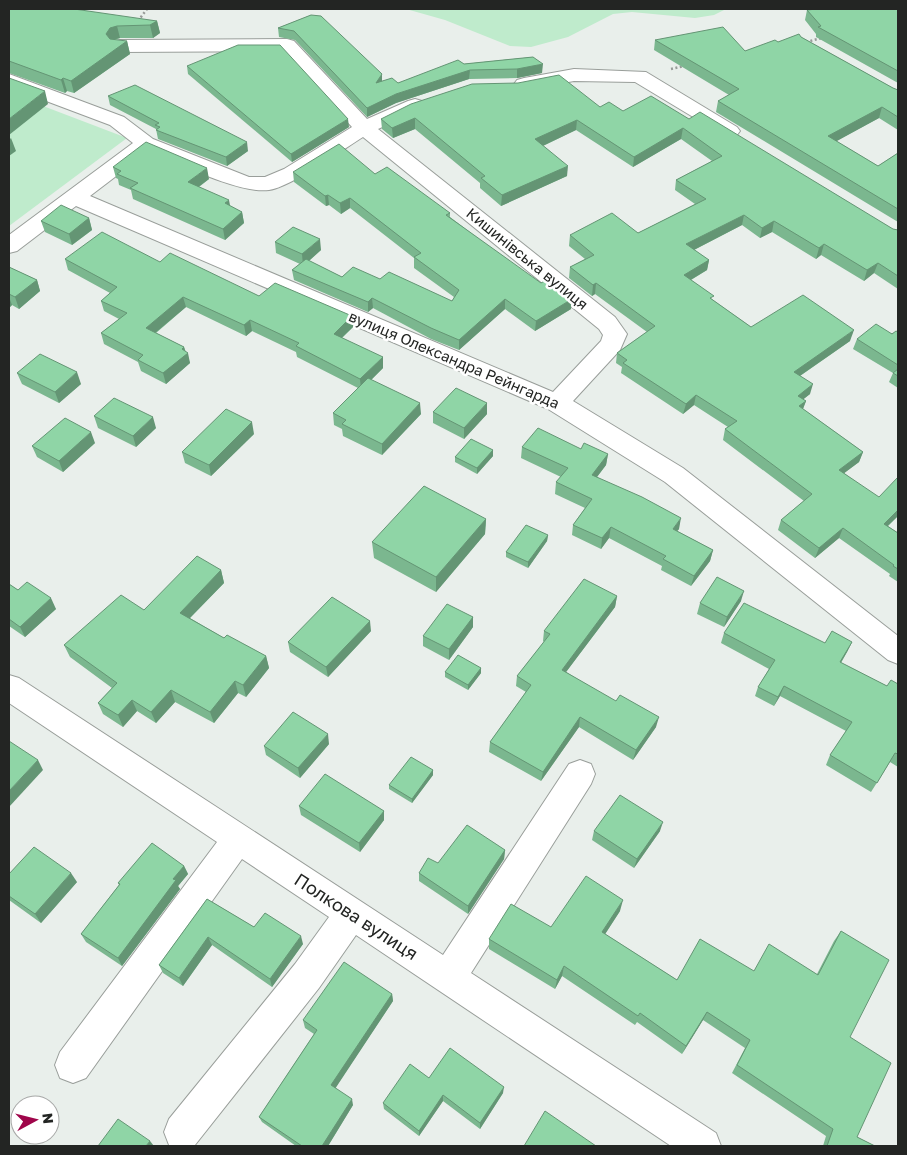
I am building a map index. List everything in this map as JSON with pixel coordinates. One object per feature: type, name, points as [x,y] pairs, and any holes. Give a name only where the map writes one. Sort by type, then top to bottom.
[{"type":"street","name":"Кишинівська вулиця","points":[[120,46],[287,45],[364,128],[607,323],[616,334],[612,344],[557,403]]},
{"type":"street","points":[[508,86],[574,75],[639,76],[748,142]]},
{"type":"street","points":[[9,80],[117,121],[146,143],[246,184],[268,184],[291,173],[364,128],[404,109],[433,99]]},
{"type":"street","points":[[9,246],[146,143]]},
{"type":"street","name":"вулиця Олександра Рейнгарда","points":[[74,197],[557,403],[674,475],[898,652]]},
{"type":"street","name":"Полкова вулиця","points":[[9,687],[703,1146]]},
{"type":"street","points":[[448,978],[580,774]]},
{"type":"street","points":[[74,1065],[238,839]]},
{"type":"street","points":[[182,1132],[307,976],[351,914]]},
{"type":"path","points":[[806,42],[825,38]]},
{"type":"path","points":[[639,76],[692,65]]},
{"type":"green space","points":[[406,9],[726,9],[714,15],[695,18],[632,12],[613,14],[568,37],[531,47],[510,46],[445,20]]},
{"type":"green space","points":[[9,93],[127,138],[9,226]]},
{"type":"building","points":[[9,9],[74,9],[157,21],[150,25],[110,28],[106,34],[110,39],[127,41],[71,81],[63,78],[61,80],[9,61]]},
{"type":"building","points":[[898,9],[898,71],[818,27],[821,26],[807,10]]},
{"type":"building","points":[[311,15],[321,16],[382,74],[376,83],[392,78],[398,83],[458,60],[464,64],[533,57],[543,64],[517,69],[470,70],[396,94],[367,108],[294,31],[278,28]]},
{"type":"building","points":[[723,27],[745,51],[799,34],[801,37],[898,90],[898,117],[882,107],[828,136],[878,166],[898,153],[898,209],[718,101],[739,89],[655,40]]},
{"type":"building","points":[[238,45],[280,45],[348,119],[291,154],[187,66]]},
{"type":"building","points":[[559,75],[600,107],[609,102],[623,111],[651,96],[689,119],[700,112],[893,229],[898,230],[898,276],[878,263],[867,270],[824,244],[819,248],[774,221],[762,228],[744,215],[686,244],[709,260],[684,275],[714,296],[710,298],[751,327],[803,295],[854,330],[794,372],[813,384],[798,396],[806,401],[799,406],[863,452],[839,470],[879,497],[898,477],[898,510],[884,524],[898,533],[898,569],[843,528],[819,548],[781,520],[812,494],[725,429],[737,421],[696,395],[686,404],[623,363],[627,360],[617,353],[655,326],[596,283],[593,285],[570,267],[594,255],[570,235],[612,213],[638,233],[706,199],[676,180],[722,156],[683,128],[634,157],[577,120],[535,139],[568,166],[502,195],[481,178],[485,176],[415,118],[392,128],[381,119],[411,104],[472,84],[518,83]]},
{"type":"building","points":[[9,78],[45,91],[9,119]]},
{"type":"building","points":[[135,85],[247,142],[226,157],[156,130],[160,127],[155,125],[159,123],[108,96]]},
{"type":"building","points":[[146,142],[207,168],[188,182],[229,200],[225,203],[242,212],[223,229],[130,188],[138,183],[117,174],[121,171],[113,167]]},
{"type":"building","points":[[339,144],[375,174],[387,167],[450,213],[446,215],[541,283],[548,279],[572,299],[536,321],[505,299],[459,340],[372,298],[368,302],[292,270],[306,259],[342,277],[353,267],[380,279],[389,272],[452,301],[459,290],[414,257],[421,253],[350,198],[340,203],[328,195],[325,196],[293,172]]},
{"type":"building","points":[[61,205],[89,218],[69,234],[41,221]]},
{"type":"building","points":[[293,227],[320,239],[302,254],[275,242]]},
{"type":"building","points":[[102,232],[160,262],[170,253],[259,296],[275,283],[352,316],[334,334],[383,357],[360,379],[296,346],[299,343],[250,320],[244,325],[183,297],[146,328],[184,347],[182,349],[188,353],[163,373],[138,360],[143,355],[101,333],[127,313],[101,301],[117,287],[65,259]]},
{"type":"building","points":[[9,267],[37,280],[15,297],[9,294]]},
{"type":"building","points":[[876,324],[892,334],[896,331],[898,332],[898,365],[857,339]]},
{"type":"building","points":[[40,354],[77,372],[55,392],[17,373]]},
{"type":"building","points":[[898,369],[898,376],[893,373]]},
{"type":"building","points":[[368,378],[420,403],[382,444],[342,424],[346,420],[333,413]]},
{"type":"building","points":[[456,388],[487,403],[464,428],[433,412]]},
{"type":"building","points":[[114,398],[153,417],[133,436],[94,416]]},
{"type":"building","points":[[226,409],[252,422],[209,465],[182,452]]},
{"type":"building","points":[[65,418],[91,432],[59,461],[32,446]]},
{"type":"building","points":[[538,428],[581,449],[584,443],[608,454],[592,475],[642,497],[681,518],[673,529],[713,550],[694,576],[663,559],[666,556],[611,527],[602,538],[573,525],[592,499],[556,482],[568,468],[522,447]]},
{"type":"building","points":[[471,439],[493,450],[477,468],[455,457]]},
{"type":"building","points":[[424,486],[486,519],[436,577],[372,542]]},
{"type":"building","points":[[526,525],[548,535],[528,562],[506,552]]},
{"type":"building","points":[[197,556],[221,570],[180,613],[224,638],[227,635],[266,656],[243,685],[235,681],[210,712],[171,690],[151,712],[132,700],[118,715],[98,703],[117,683],[64,645],[121,595],[144,610]]},
{"type":"building","points":[[717,577],[744,591],[727,617],[700,603]]},
{"type":"building","points":[[584,579],[617,596],[562,670],[616,701],[620,695],[659,717],[636,750],[580,717],[543,772],[490,742],[531,685],[517,676],[550,634],[544,631]]},
{"type":"building","points":[[27,582],[51,598],[20,627],[9,619],[9,584],[18,590]]},
{"type":"building","points":[[332,597],[370,621],[326,667],[288,642]]},
{"type":"building","points":[[744,603],[825,643],[832,631],[852,642],[840,662],[887,686],[891,680],[898,684],[898,754],[895,753],[877,783],[830,755],[852,722],[784,686],[778,697],[758,687],[775,660],[724,633]]},
{"type":"building","points":[[447,604],[473,617],[449,649],[423,636]]},
{"type":"building","points":[[458,655],[481,668],[468,685],[445,672]]},
{"type":"building","points":[[293,712],[328,734],[298,768],[264,746]]},
{"type":"building","points":[[9,741],[38,760],[9,791]]},
{"type":"building","points":[[411,757],[433,770],[412,799],[389,785]]},
{"type":"building","points":[[325,774],[384,811],[359,843],[299,806]]},
{"type":"building","points":[[620,795],[663,822],[637,859],[594,831]]},
{"type":"building","points":[[467,825],[505,850],[468,906],[419,873],[428,858],[438,863]]},
{"type":"building","points":[[152,843],[184,866],[173,879],[176,880],[118,958],[81,934],[120,884],[118,883]]},
{"type":"building","points":[[34,847],[71,873],[35,914],[9,896],[9,874]]},
{"type":"building","points":[[586,876],[623,900],[602,932],[677,980],[700,939],[754,971],[769,944],[818,975],[841,931],[889,960],[850,1037],[891,1063],[857,1137],[875,1146],[827,1146],[833,1129],[737,1065],[750,1040],[707,1012],[686,1046],[640,1013],[638,1016],[564,966],[557,980],[489,939],[511,904],[551,927]]},
{"type":"building","points":[[207,899],[254,927],[265,913],[301,936],[270,979],[208,937],[179,978],[159,965]]},
{"type":"building","points":[[344,962],[392,994],[331,1085],[352,1099],[322,1146],[302,1146],[259,1117],[317,1030],[303,1020]]},
{"type":"building","points":[[450,1048],[504,1087],[480,1123],[443,1095],[419,1131],[383,1103],[410,1064],[429,1078]]},
{"type":"building","points":[[545,1111],[596,1146],[524,1146]]},
{"type":"building","points":[[118,1119],[150,1141],[146,1146],[98,1146]]}]
